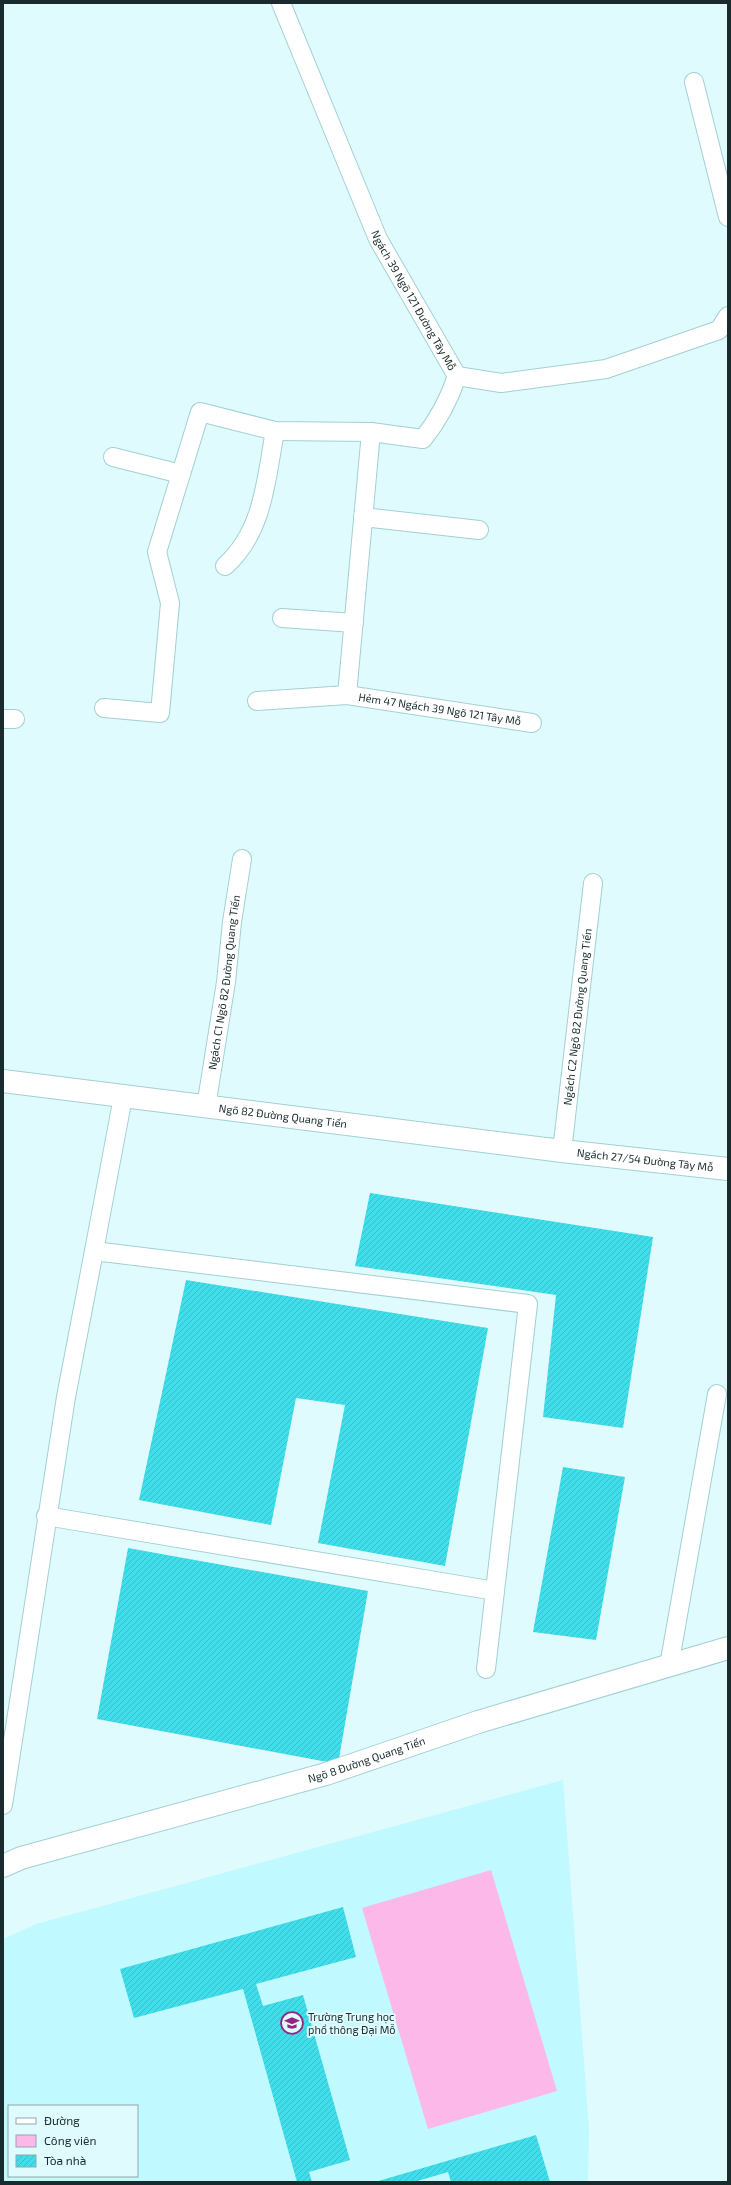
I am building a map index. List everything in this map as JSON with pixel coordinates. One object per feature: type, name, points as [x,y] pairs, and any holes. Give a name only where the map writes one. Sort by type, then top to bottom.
[{"type":"street","name":"Ngõ 82 Đường Quang Tiến","points":[[3,1081],[562,1151]]},
{"type":"street","name":"Ngách 27/54 Đường Tây Mỗ","points":[[562,1151],[728,1169]]},
{"type":"street","name":"Ngõ 8 Đường Quang Tiến","points":[[3,1866],[21,1858],[326,1774],[478,1722],[728,1648]]},
{"type":"lane","name":"Ngách 39 Ngõ 121 Đường Tây Mỗ","points":[[281,3],[378,239],[457,376],[501,383],[606,369],[719,330],[728,316]]},
{"type":"lane","points":[[694,82],[728,217]]},
{"type":"lane","points":[[104,708],[160,712],[170,603],[157,552],[200,412],[275,431],[370,432],[423,439],[436,423],[449,400],[457,376]]},
{"type":"lane","points":[[225,566],[237,555],[250,535],[259,513],[275,431]]},
{"type":"lane","name":"Hẻm 47 Ngách 39 Ngõ 121 Tây Mỗ","points":[[347,695],[370,432]]},
{"type":"lane","points":[[113,457],[181,474]]},
{"type":"lane","points":[[363,517],[479,530]]},
{"type":"lane","points":[[282,618],[354,622]]},
{"type":"lane","name":"Hẻm 47 Ngách 39 Ngõ 121 Tây Mỗ","points":[[257,701],[347,695],[532,723]]},
{"type":"lane","name":"Ngách C1 Ngõ 82 Đường Quang Tiến","points":[[206,1107],[226,982],[232,922],[242,859]]},
{"type":"lane","name":"Ngách C2 Ngõ 82 Đường Quang Tiến","points":[[562,1151],[593,883]]},
{"type":"lane","points":[[3,1805],[46,1516],[66,1397],[123,1097]]},
{"type":"lane","points":[[94,1251],[528,1304],[486,1669]]},
{"type":"lane","points":[[669,1666],[717,1394]]},
{"type":"lane","points":[[46,1516],[494,1591]]},
{"type":"shaded area","name":"Trường Trung học phổ thông Đại Mỗ","points":[[563,1780],[589,2129],[588,2182],[3,2182],[3,1939],[36,1924]]},
{"type":"green space","points":[[491,1870],[557,2091],[428,2129],[362,1908]]},
{"type":"building","points":[[370,1193],[653,1237],[623,1428],[543,1417],[556,1295],[355,1266]]},
{"type":"building","points":[[186,1280],[488,1328],[445,1566],[318,1543],[345,1405],[296,1398],[271,1525],[139,1500]]},
{"type":"building","points":[[563,1467],[625,1477],[596,1640],[533,1632]]},
{"type":"building","points":[[128,1548],[368,1591],[338,1764],[97,1719]]},
{"type":"building","points":[[343,1907],[356,1957],[256,1984],[263,2006],[303,1995],[350,2160],[309,2172],[312,2182],[297,2182],[243,1989],[134,2018],[120,1969]]},
{"type":"building","points":[[536,2135],[550,2182],[451,2182],[448,2172],[414,2182],[375,2182]]},
{"type":"place","name":"Trường Trung học phổ thông Đại Mỗ","points":[[292,2023]]}]
